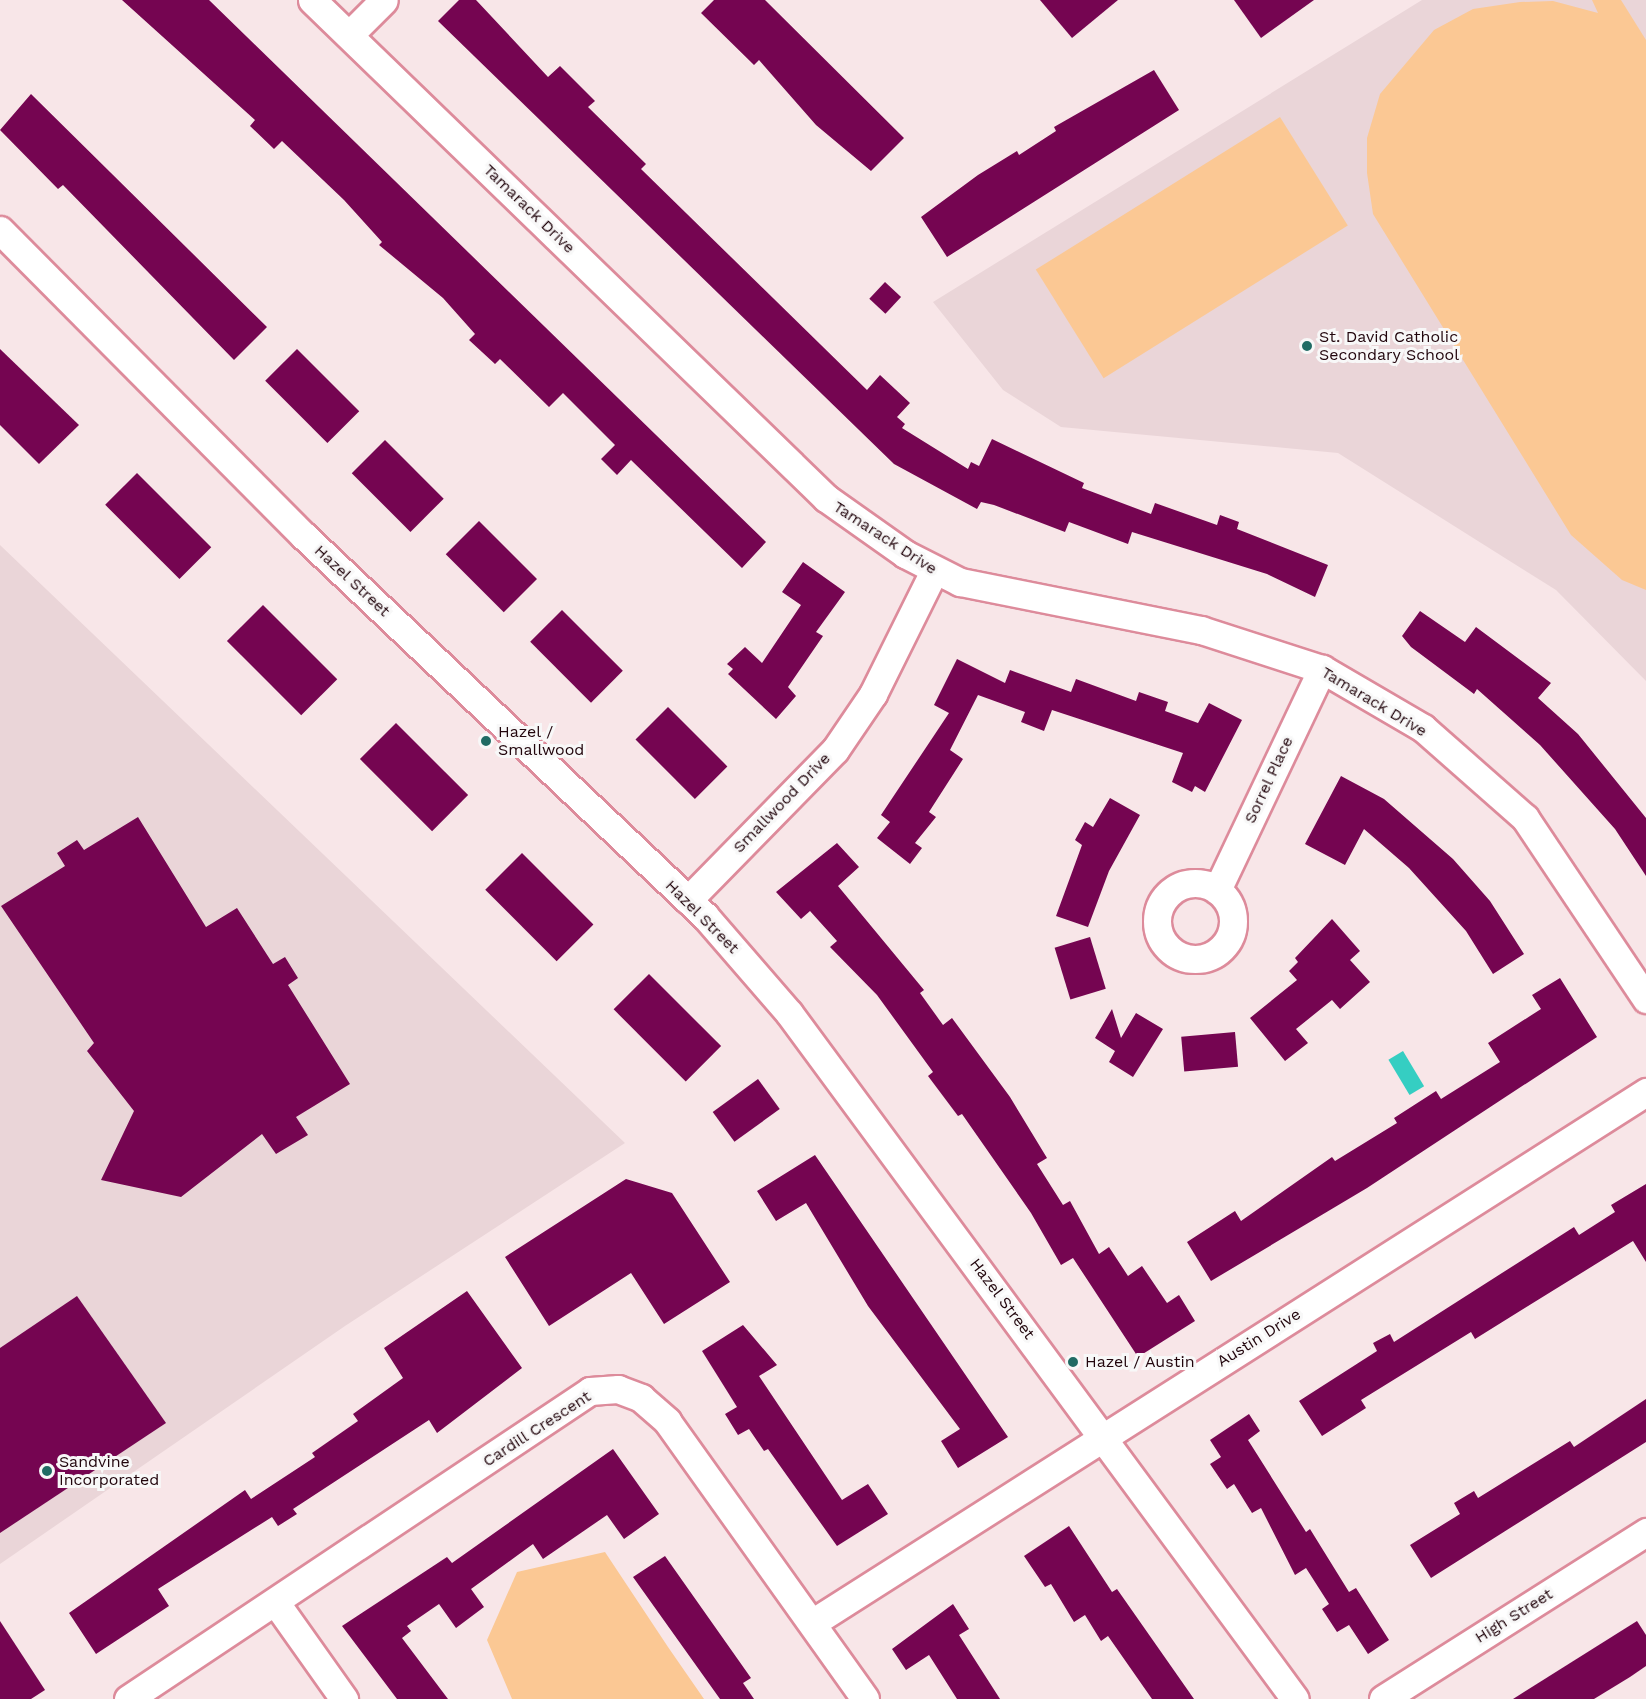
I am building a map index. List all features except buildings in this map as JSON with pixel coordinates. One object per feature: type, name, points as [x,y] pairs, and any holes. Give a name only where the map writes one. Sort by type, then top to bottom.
[{"type":"street","name":"Tamarack Drive","points":[[312,0],[826,498],[934,571],[960,582],[1201,630],[1322,669],[1423,728],[1525,818],[1646,999]]},
{"type":"street","points":[[350,35],[384,0]]},
{"type":"street","name":"Hazel Street","points":[[0,230],[304,536],[688,900],[789,1013],[1104,1436],[1295,1699]]},
{"type":"street","name":"Smallwood Drive","points":[[688,900],[835,750],[873,694],[934,571]]},
{"type":"street","name":"Sorrel Place","points":[[1217,890],[1322,669]]},
{"type":"street","name":"Austin Drive","points":[[812,1623],[1646,1092]]},
{"type":"street","name":"Cardill Crescent","points":[[128,1699],[276,1604],[590,1391],[618,1389],[641,1398],[667,1421],[865,1699]]},
{"type":"street","name":"High Street","points":[[1383,1699],[1646,1532]]},
{"type":"street","points":[[276,1604],[344,1699]]},
{"type":"shaded area","name":"St. David Catholic Secondary School","points":[[1422,0],[1646,0],[1646,681],[1556,590],[1338,453],[1061,427],[1003,390],[933,302]]},
{"type":"shaded area","points":[[1592,0],[1621,0],[1646,40],[1646,590],[1622,580],[1571,535],[1373,214],[1367,173],[1367,138],[1380,94],[1434,30],[1473,9],[1520,2],[1553,1],[1598,13]]},
{"type":"shaded area","points":[[1280,117],[1348,226],[1104,378],[1036,270]]},
{"type":"shaded area","points":[[0,545],[625,1143],[345,1326],[0,1564]]},
{"type":"shaded area","points":[[605,1552],[704,1699],[512,1699],[487,1640],[517,1572]]},
{"type":"water","points":[[1403,1051],[1424,1086],[1410,1095],[1388,1060]]},
{"type":"place","name":"St. David Catholic Secondary School","points":[[1307,346]]},
{"type":"place","name":"Hazel / Smallwood","points":[[486,741]]},
{"type":"place","name":"Hazel / Austin","points":[[1073,1362]]},
{"type":"place","name":"Sandvine Incorporated","points":[[47,1471]]}]
